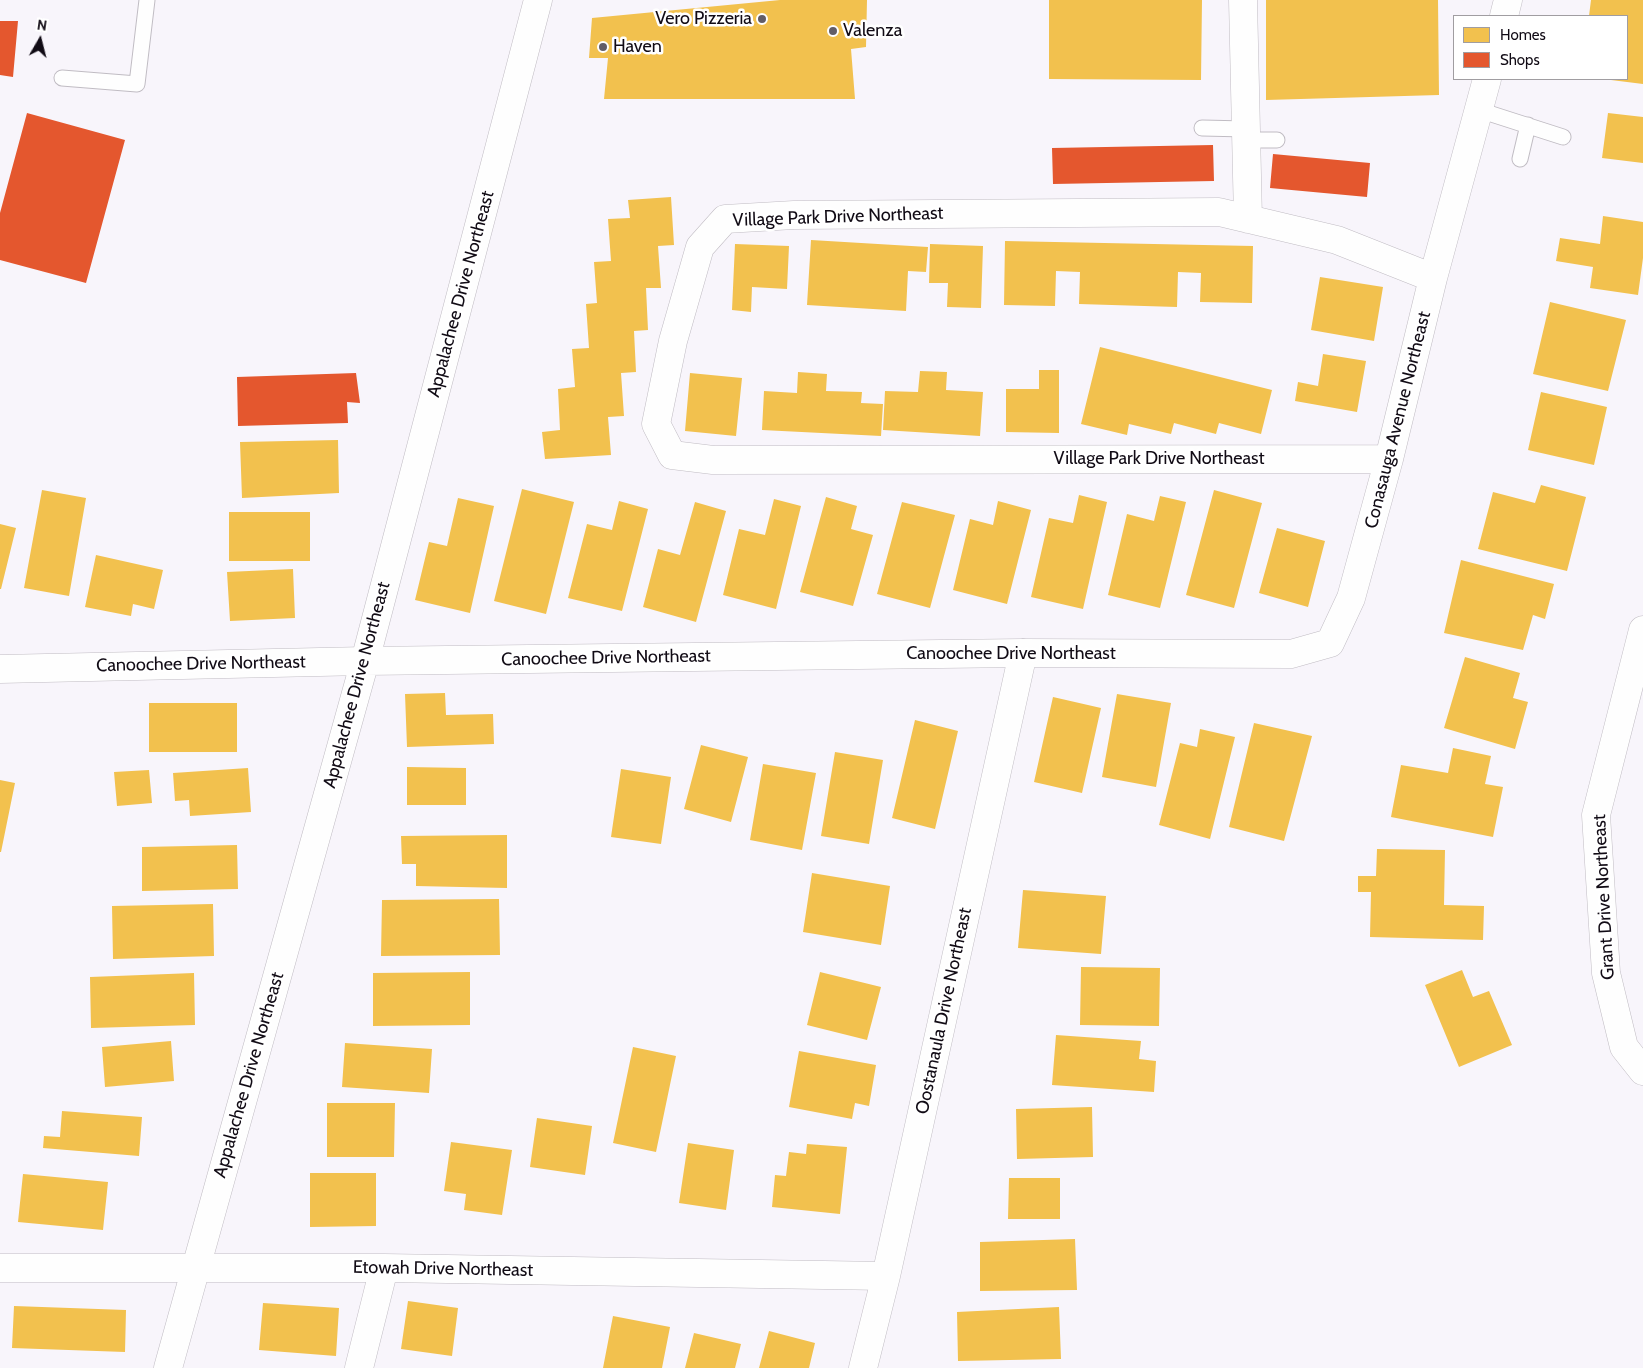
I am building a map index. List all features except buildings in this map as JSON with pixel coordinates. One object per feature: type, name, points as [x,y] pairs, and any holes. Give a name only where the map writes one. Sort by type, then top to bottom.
[{"type":"street","name":"Appalachee Drive Northeast","points":[[168,1368],[364,661],[538,0]]},
{"type":"street","points":[[1243,0],[1248,219]]},
{"type":"street","points":[[1504,15],[1508,0]]},
{"type":"street","name":"Conasauga Avenue Northeast","points":[[1212,655],[1291,654],[1330,643],[1351,598],[1389,459],[1433,278],[1487,80]]},
{"type":"street","name":"Village Park Drive Northeast","points":[[1389,459],[713,460],[672,456],[656,424],[673,341],[700,247],[726,219],[794,215],[1209,212],[1337,240],[1433,278]]},
{"type":"street","name":"Grant Drive Northeast","points":[[1643,630],[1596,814],[1606,973],[1624,1047],[1643,1071]]},
{"type":"street","name":"Canoochee Drive Northeast","points":[[0,669],[364,661],[1023,653],[1212,655]]},
{"type":"street","name":"Oostanaula Drive Northeast","points":[[863,1368],[886,1276],[1023,653]]},
{"type":"street","name":"Etowah Drive Northeast","points":[[0,1268],[384,1268],[886,1276]]},
{"type":"street","points":[[359,1368],[384,1268]]},
{"type":"lane","points":[[62,78],[137,84],[147,0]]},
{"type":"lane","points":[[1479,110],[1563,138]]},
{"type":"lane","points":[[1520,159],[1528,125]]},
{"type":"lane","points":[[1202,128],[1277,140]]},
{"type":"place","name":"Vero Pizzeria","points":[[762,19]]},
{"type":"place","name":"Valenza","points":[[833,31]]},
{"type":"place","name":"Haven","points":[[603,47]]}]
